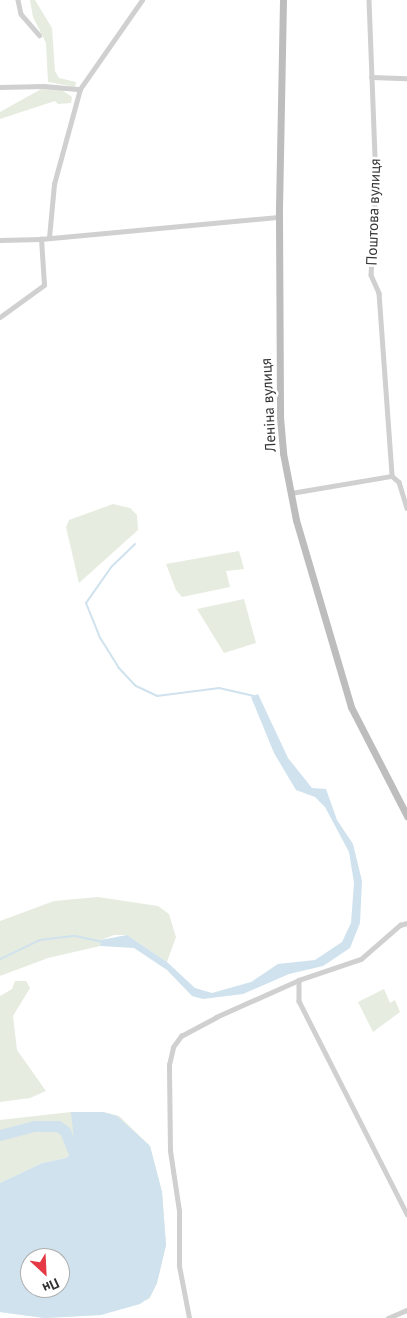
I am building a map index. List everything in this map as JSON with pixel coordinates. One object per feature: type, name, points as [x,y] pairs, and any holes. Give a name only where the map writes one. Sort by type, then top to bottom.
[{"type":"street","points":[[18,0],[21,14],[39,35]]},
{"type":"street","points":[[49,238],[54,184],[80,89],[142,0]]},
{"type":"street","name":"Леніна вулиця","points":[[283,0],[279,216],[280,417],[291,493],[325,623],[351,707],[407,816]]},
{"type":"street","name":"Поштова вулиця","points":[[369,0],[376,186],[371,275],[379,293],[392,476],[399,482],[407,508]]},
{"type":"street","points":[[371,77],[407,78]]},
{"type":"street","points":[[0,87],[44,86],[80,89]]},
{"type":"street","points":[[0,240],[41,239],[279,216]]},
{"type":"street","points":[[0,317],[44,285],[41,239]]},
{"type":"street","points":[[291,493],[392,476]]},
{"type":"street","points":[[189,1318],[179,1266],[179,1212],[170,1151],[169,1065],[173,1047],[181,1036],[216,1017],[299,980],[361,959],[400,925],[407,923]]},
{"type":"street","points":[[299,980],[298,1001],[407,1214]]},
{"type":"street","points":[[388,1318],[407,1310]]},
{"type":"shaded area","points":[[30,0],[35,0],[52,28],[55,71],[59,78],[76,82],[75,87],[48,82],[46,43],[33,17]]},
{"type":"shaded area","points":[[43,88],[62,90],[72,97],[71,103],[58,104],[55,101],[0,119],[0,112]]},
{"type":"shaded area","points":[[113,504],[130,508],[137,515],[138,530],[79,583],[66,527],[69,520]]},
{"type":"shaded area","points":[[239,551],[244,569],[226,571],[230,587],[182,597],[176,590],[166,564]]},
{"type":"shaded area","points":[[244,599],[256,643],[224,653],[197,609]]},
{"type":"shaded area","points":[[98,897],[158,906],[169,914],[176,937],[167,962],[127,935],[114,935],[101,940],[100,946],[48,958],[0,976],[0,921],[54,901]]},
{"type":"shaded area","points":[[15,981],[26,981],[30,988],[13,1016],[17,1050],[46,1091],[30,1098],[0,1102],[0,996],[12,989]]},
{"type":"shaded area","points":[[384,989],[390,1003],[395,1000],[400,1012],[373,1032],[358,1002]]},
{"type":"shaded area","points":[[71,1112],[103,1112],[119,1116],[150,1146],[162,1192],[166,1245],[157,1283],[149,1299],[101,1315],[44,1318],[0,1312],[79,1305],[75,1149],[66,1158],[42,1163],[0,1183],[0,1120]]},
{"type":"water","points":[[258,694],[288,758],[312,788],[326,789],[337,820],[353,844],[362,881],[360,923],[350,948],[323,966],[289,974],[243,994],[203,999],[192,996],[167,970],[134,948],[100,946],[101,940],[127,935],[167,962],[195,988],[212,993],[251,982],[278,964],[315,960],[342,942],[351,923],[354,883],[349,852],[325,807],[315,797],[296,790],[274,753],[251,697]]},
{"type":"water","points":[[71,1112],[103,1112],[117,1116],[150,1146],[162,1192],[166,1245],[157,1283],[150,1297],[140,1304],[101,1315],[45,1318],[0,1312],[0,1183],[42,1163],[66,1158],[75,1150]]},
{"type":"waterway","points":[[135,544],[112,566],[86,603],[99,636],[118,667],[136,686],[157,696],[219,688],[254,696]]},
{"type":"waterway","points":[[0,959],[40,940],[75,936],[103,942]]},
{"type":"waterway","points":[[0,1135],[34,1126],[58,1126],[65,1131],[77,1160],[75,1164]]}]
